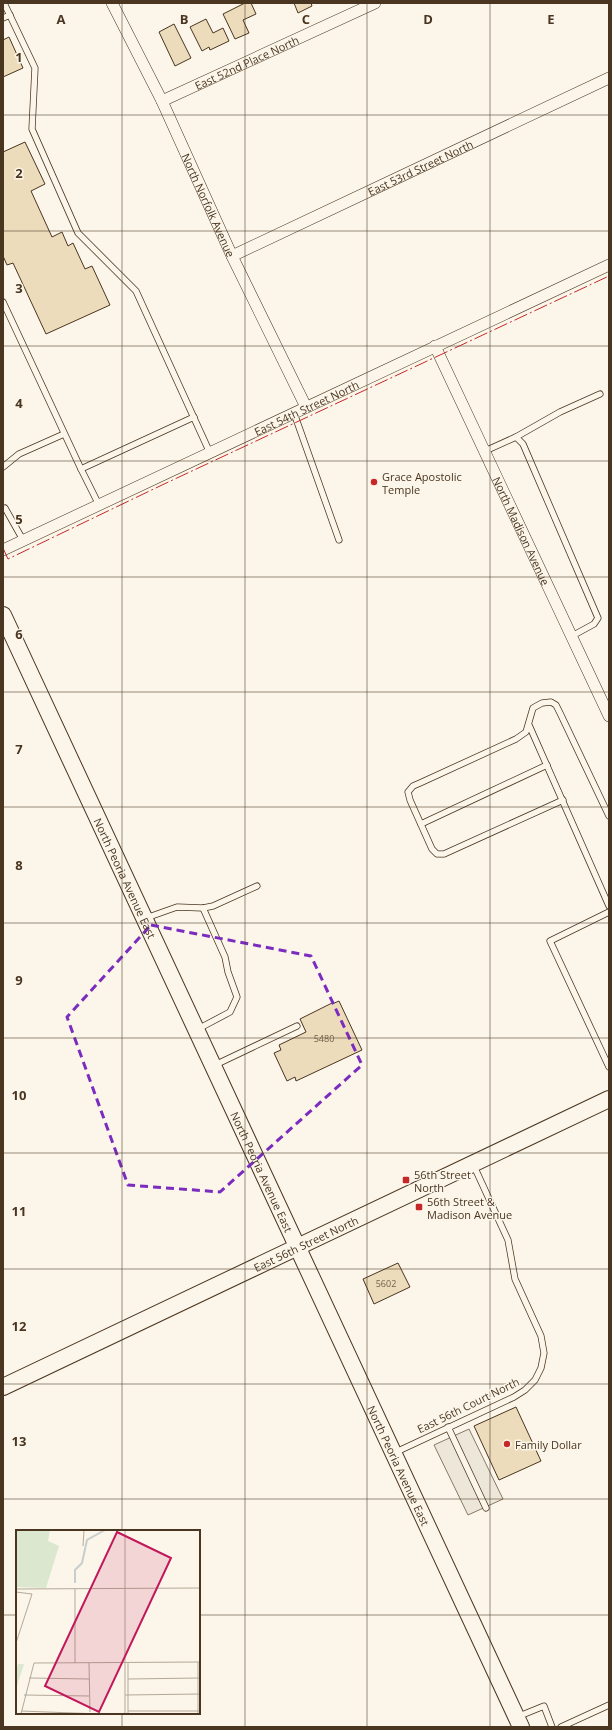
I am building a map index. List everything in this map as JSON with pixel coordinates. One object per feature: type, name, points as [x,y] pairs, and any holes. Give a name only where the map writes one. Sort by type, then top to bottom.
[{"type":"main road","name":"North Peoria Avenue East","points":[[3,615],[519,1722]]},
{"type":"main road","name":"East 56th Street North","points":[[3,1387],[609,1099]]},
{"type":"street","name":"North Norfolk Avenue","points":[[112,3],[162,101],[232,256],[306,407]]},
{"type":"street","name":"East 52nd Place North","points":[[162,101],[375,3]]},
{"type":"street","name":"East 53rd Street North","points":[[232,256],[609,78]]},
{"type":"street","name":"East 54th Street North","points":[[3,550],[609,265]]},
{"type":"street","name":"North Madison Avenue","points":[[435,346],[609,716]]},
{"type":"lane","points":[[4,3],[35,68],[32,129],[78,233],[136,291],[210,453]]},
{"type":"lane","points":[[3,18],[10,15]]},
{"type":"lane","points":[[3,302],[64,434],[99,505]]},
{"type":"lane","points":[[485,451],[516,437],[560,412],[600,394]]},
{"type":"lane","points":[[294,413],[339,540]]},
{"type":"lane","points":[[81,469],[194,417]]},
{"type":"lane","points":[[3,467],[19,454],[64,434]]},
{"type":"lane","points":[[516,437],[522,444],[598,618],[594,624],[572,636]]},
{"type":"lane","points":[[4,506],[23,540]]},
{"type":"lane","points":[[563,800],[444,854],[437,854],[432,849],[410,800],[408,792],[413,786],[516,739],[526,732],[533,708],[542,703],[550,702],[556,705],[609,816]]},
{"type":"lane","points":[[529,725],[609,906]]},
{"type":"lane","points":[[421,824],[547,765]]},
{"type":"lane","points":[[144,919],[177,907],[202,908],[220,903],[257,886]]},
{"type":"lane","points":[[196,1030],[230,1012],[237,997],[226,967],[225,957],[202,908]]},
{"type":"lane","points":[[609,912],[550,941],[609,1068]]},
{"type":"lane","points":[[213,1066],[297,1026]]},
{"type":"lane","name":"East 56th Court North","points":[[393,1453],[525,1390],[535,1380],[541,1368],[544,1353],[541,1336],[515,1279],[508,1240],[473,1164]]},
{"type":"lane","points":[[448,1427],[486,1508]]},
{"type":"lane","points":[[561,1727],[609,1705]]},
{"type":"lane","points":[[519,1722],[544,1706],[552,1727]]},
{"type":"highlighted area","points":[[151,925],[311,956],[362,1065],[220,1192],[128,1185],[67,1017]]},
{"type":"shaded area","points":[[469,1429],[503,1499],[468,1515],[434,1445]]},
{"type":"building","points":[[245,3],[251,3],[256,14],[243,20],[249,33],[235,39],[223,14]]},
{"type":"building","points":[[294,3],[311,3],[312,6],[298,13]]},
{"type":"building","points":[[206,19],[213,33],[223,28],[229,41],[210,50],[209,47],[202,51],[190,27]]},
{"type":"building","points":[[174,24],[191,58],[175,66],[159,32]]},
{"type":"building","points":[[9,37],[23,68],[3,77],[3,40]]},
{"type":"building","points":[[25,142],[45,184],[31,191],[52,237],[62,232],[68,246],[73,243],[85,269],[92,266],[110,305],[46,334],[13,263],[7,265],[3,256],[3,152]]},
{"type":"building","points":[[339,1001],[362,1050],[296,1081],[295,1077],[287,1081],[274,1053],[281,1050],[279,1045],[306,1032],[300,1019]]},
{"type":"building","points":[[398,1263],[410,1287],[374,1304],[363,1279]]},
{"type":"building","name":"Family Dollar","points":[[516,1407],[541,1461],[499,1480],[474,1426]]},
{"type":"power","points":[[3,548],[8,559],[162,485],[609,276]]},
{"type":"place","name":"Grace Apostolic Temple","points":[[374,482]]},
{"type":"place","name":"56th Street North","points":[[406,1180]]},
{"type":"place","name":"56th Street & Madison Avenue","points":[[419,1207]]},
{"type":"place","name":"Family Dollar","points":[[507,1444]]}]
